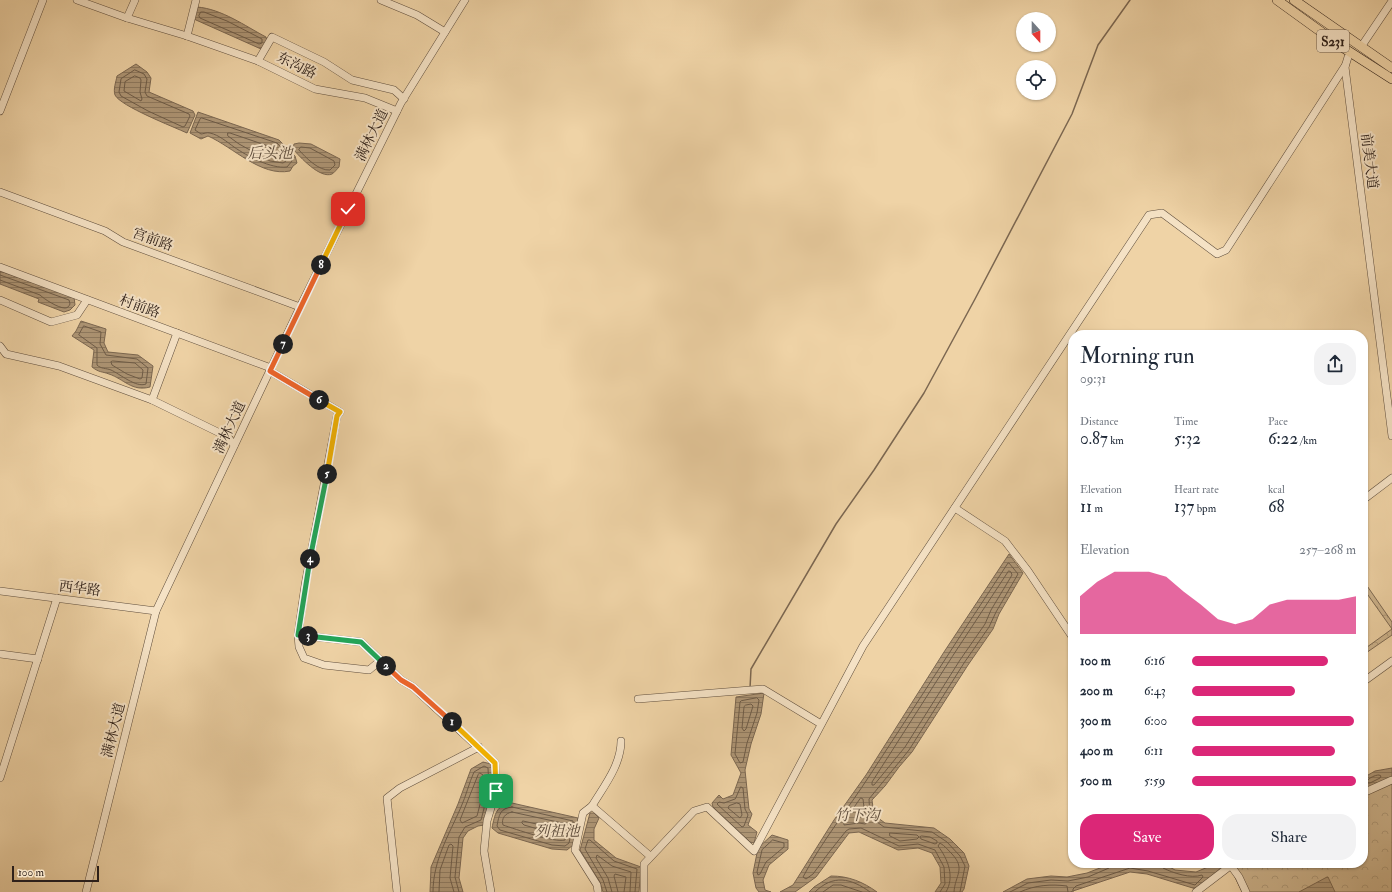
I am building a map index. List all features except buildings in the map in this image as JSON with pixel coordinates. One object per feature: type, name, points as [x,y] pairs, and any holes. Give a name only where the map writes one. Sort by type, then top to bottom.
[{"type":"main road","name":"S231","points":[[1277,0],[1342,47],[1392,80]]},
{"type":"main road","name":"S231","points":[[1294,0],[1392,68]]},
{"type":"street","points":[[0,111],[43,0]]},
{"type":"street","name":"东沟路","points":[[77,0],[127,18],[188,36],[258,61],[315,89],[365,98],[397,111]]},
{"type":"street","points":[[127,18],[135,0]]},
{"type":"street","points":[[188,36],[196,0]]},
{"type":"street","points":[[381,0],[417,15],[445,32]]},
{"type":"street","name":"满林大道","points":[[86,892],[156,611],[300,307],[397,111],[465,0]]},
{"type":"street","points":[[1361,47],[1392,1]]},
{"type":"street","points":[[258,61],[272,37],[324,62],[352,80],[394,90],[404,99]]},
{"type":"street","name":"前美大道","points":[[1348,57],[1345,66],[1392,436]]},
{"type":"street","points":[[1073,330],[1149,215],[1162,213],[1216,254],[1226,250],[1345,66]]},
{"type":"street","name":"宫前路","points":[[0,192],[105,231],[123,242],[300,307]]},
{"type":"street","name":"村前路","points":[[0,267],[177,333],[270,370],[340,412],[337,416],[305,585],[298,635]]},
{"type":"street","points":[[0,300],[51,322],[77,315],[87,300]]},
{"type":"street","points":[[152,400],[177,333]]},
{"type":"street","points":[[644,892],[644,864],[694,811],[707,807],[754,851],[863,646],[1068,337]]},
{"type":"street","points":[[0,346],[6,354],[59,366],[152,400],[228,438],[234,445]]},
{"type":"street","points":[[1368,496],[1392,478]]},
{"type":"street","points":[[955,508],[1004,541],[1028,571],[1068,631]]},
{"type":"street","name":"西华路","points":[[0,591],[156,611]]},
{"type":"street","points":[[0,778],[57,598]]},
{"type":"street","points":[[379,659],[369,670],[324,665],[304,658],[299,647],[298,635],[361,642],[379,659],[401,680],[413,687],[495,763],[496,791],[487,820],[484,851],[492,892]]},
{"type":"street","points":[[0,654],[38,659]]},
{"type":"street","points":[[1368,678],[1392,661]]},
{"type":"street","points":[[638,700],[764,689],[821,724]]},
{"type":"street","points":[[598,892],[597,885],[575,850],[583,813],[592,806],[619,760],[621,741]]},
{"type":"street","points":[[397,892],[387,798],[400,788],[479,747]]},
{"type":"street","points":[[1368,791],[1392,780]]},
{"type":"street","points":[[592,806],[650,856]]},
{"type":"street","points":[[1196,892],[1226,868]]},
{"type":"street","points":[[1233,868],[1246,892]]},
{"type":"green space","points":[[1368,587],[1392,622],[1392,629],[1368,595]]},
{"type":"green space","points":[[1392,629],[1392,635],[1368,652],[1368,646]]},
{"type":"green space","points":[[1392,783],[1392,892],[1242,892],[1232,871],[1234,868],[1368,868],[1368,794]]},
{"type":"water","points":[[197,7],[206,8],[224,14],[266,37],[267,41],[261,49],[196,20],[194,19]]},
{"type":"water","points":[[136,64],[147,72],[151,78],[149,92],[193,111],[195,115],[187,133],[127,105],[119,100],[115,95],[114,88],[117,76]]},
{"type":"water","name":"后头池","points":[[198,112],[279,140],[295,156],[297,163],[290,171],[279,172],[268,170],[208,136],[201,139],[190,133]]},
{"type":"water","points":[[294,144],[311,144],[340,159],[339,167],[332,174],[327,175],[316,170],[305,162],[293,149]]},
{"type":"water","points":[[0,271],[74,297],[75,305],[70,310],[64,312],[38,302],[39,299],[0,284]]},
{"type":"water","points":[[81,321],[106,329],[104,343],[108,352],[138,355],[153,366],[150,387],[138,388],[92,367],[94,350],[72,336]]},
{"type":"water","name":"竹下沟","points":[[1009,554],[1023,573],[999,614],[993,629],[912,752],[872,800],[874,815],[885,823],[934,828],[950,839],[964,853],[969,866],[962,892],[935,892],[941,883],[940,867],[932,853],[918,848],[898,850],[859,832],[849,833],[816,877],[795,892],[780,892],[793,885]]},
{"type":"water","points":[[764,693],[761,714],[751,744],[745,770],[749,809],[752,814],[748,825],[757,832],[754,843],[750,842],[713,807],[712,803],[719,795],[723,799],[733,795],[741,773],[731,755],[736,697]]},
{"type":"water","points":[[483,762],[491,764],[494,790],[484,825],[468,831],[463,838],[459,878],[463,892],[430,892],[431,867],[471,769]]},
{"type":"water","points":[[1392,768],[1392,777],[1368,789],[1368,775],[1375,771]]},
{"type":"water","name":"列祖池","points":[[512,803],[578,818],[573,845],[567,850],[552,849],[498,833],[492,828],[495,814],[499,808]]},
{"type":"water","points":[[590,813],[594,813],[599,818],[594,829],[594,840],[616,858],[641,867],[639,892],[603,892],[600,882],[580,850]]},
{"type":"water","points":[[772,835],[788,840],[788,849],[769,865],[763,880],[765,890],[771,892],[759,892],[756,888],[753,873],[758,848]]},
{"type":"water","points":[[1100,868],[1171,868],[1175,870],[1196,872],[1206,868],[1220,868],[1196,889],[1147,874],[1130,872],[1070,892],[1003,892],[1027,879],[1051,876],[1067,877],[1087,873]]},
{"type":"water","points":[[831,876],[856,880],[877,892],[809,892]]},
{"type":"water","points":[[1327,877],[1335,892],[1299,892]]},
{"type":"waterway","points":[[750,688],[751,669],[836,524],[874,470],[924,393],[1072,114],[1098,45],[1130,0]]},
{"type":"route","points":[[348,209],[270,371],[340,412],[337,416],[322,502],[305,585],[298,635],[361,642],[401,680],[413,687],[495,763],[496,791]]}]
